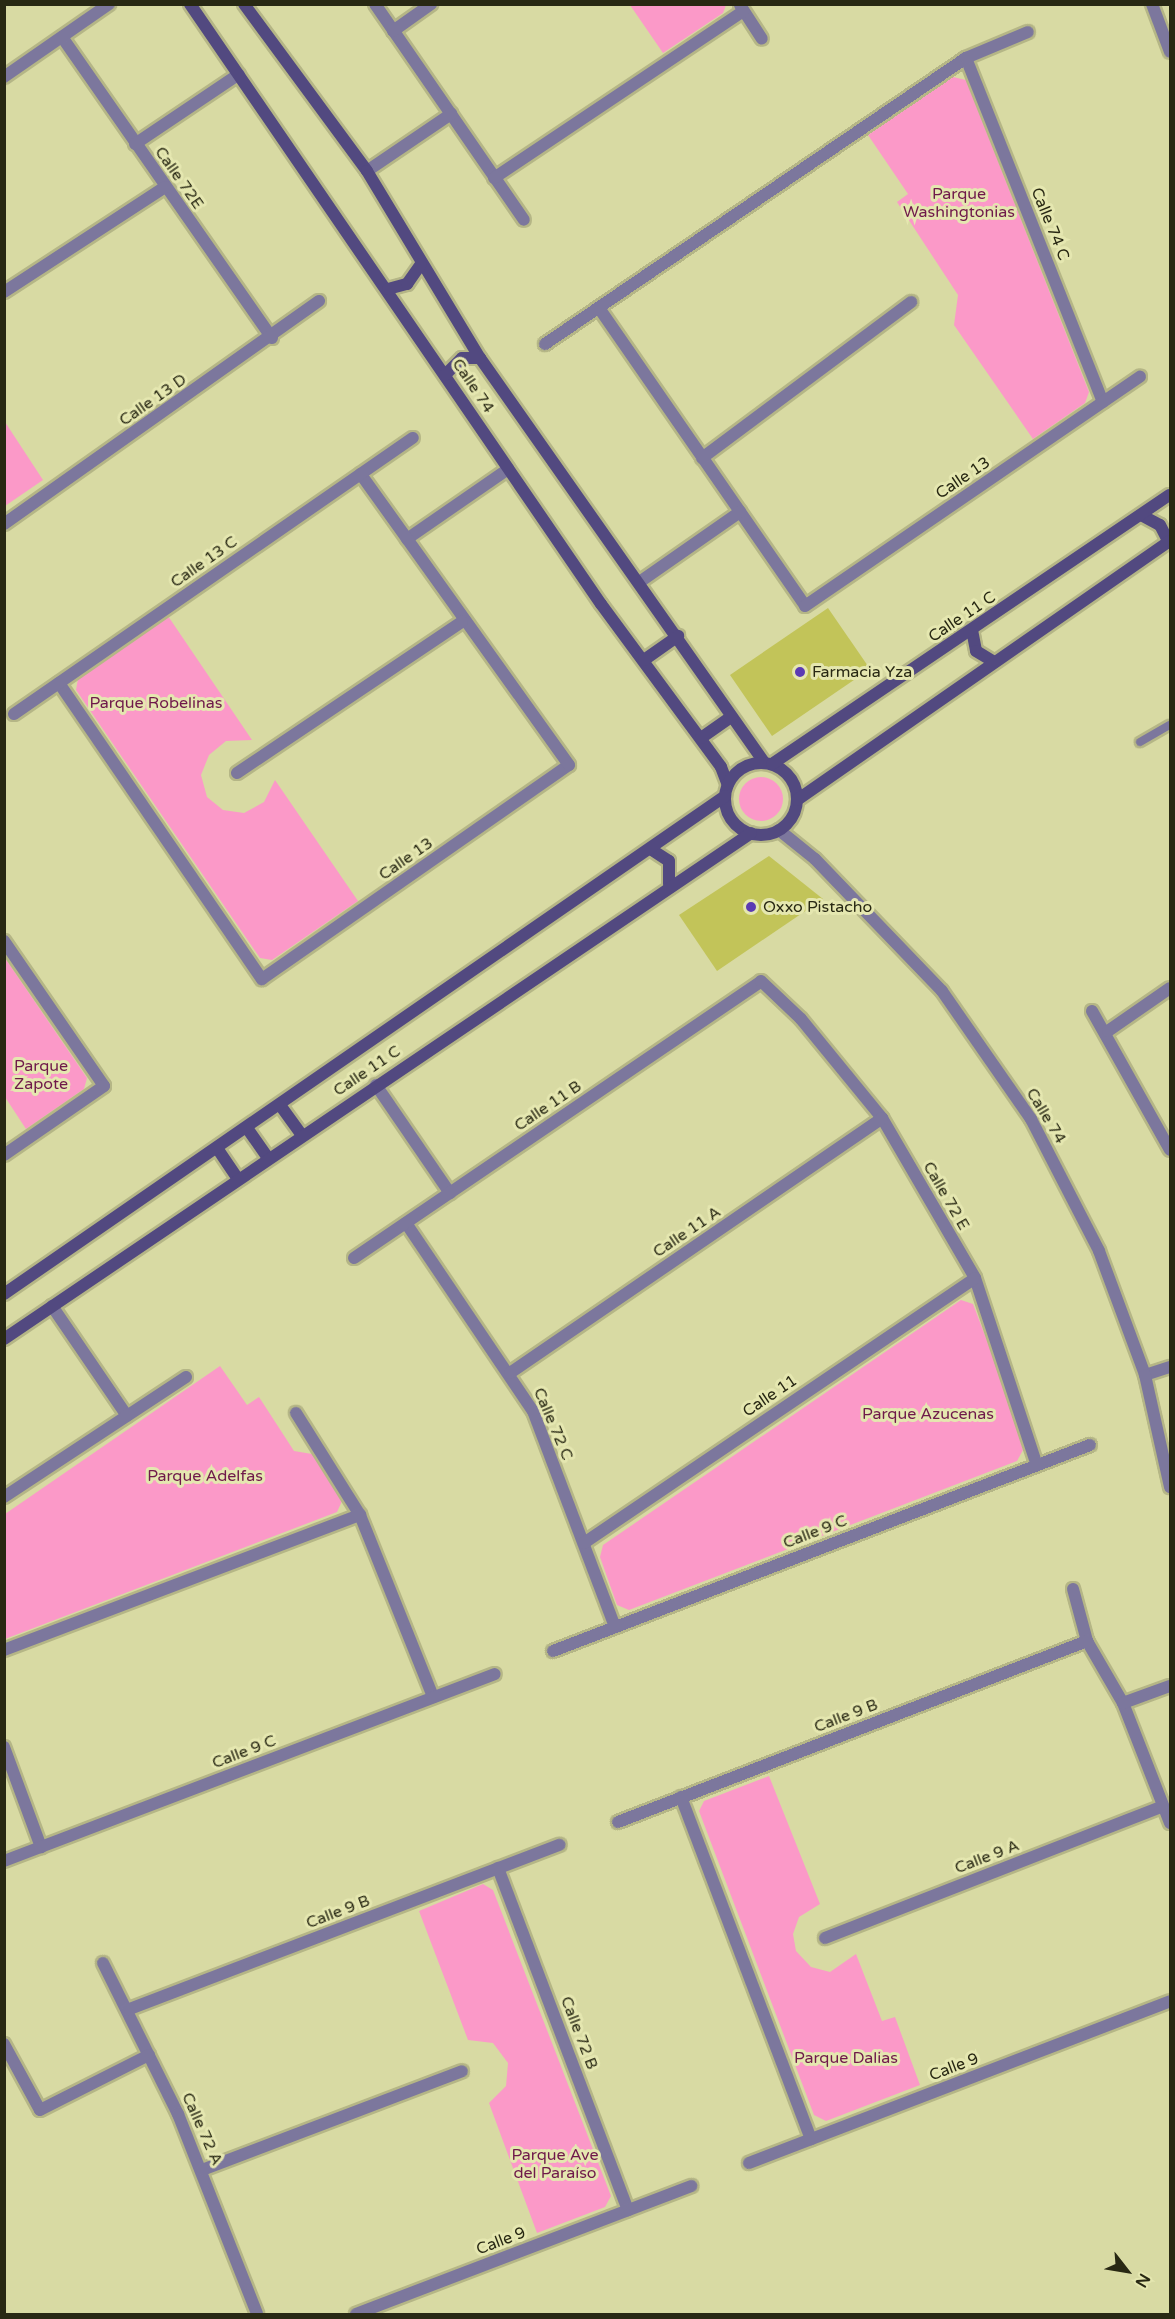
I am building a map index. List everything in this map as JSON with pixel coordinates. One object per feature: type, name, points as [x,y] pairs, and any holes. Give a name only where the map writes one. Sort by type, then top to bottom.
[{"type":"main road","name":"Calle 74","points":[[190,4],[388,289],[508,469],[700,738],[726,790]]},
{"type":"main road","name":"Calle 74","points":[[244,4],[367,171],[421,264],[480,358],[641,581],[731,717],[768,763]]},
{"type":"main road","points":[[388,289],[407,284],[421,264]]},
{"type":"main road","points":[[445,375],[462,358],[480,358]]},
{"type":"main road","name":"Calle 11 C","points":[[768,763],[972,630],[1170,495]]},
{"type":"main road","points":[[797,800],[994,662],[1170,543],[1160,525],[1141,515]]},
{"type":"main road","points":[[972,630],[976,651],[994,662]]},
{"type":"main road","points":[[644,660],[678,636]]},
{"type":"main road","points":[[700,738],[731,717]]},
{"type":"main road","points":[[768,763],[793,781],[797,800],[792,817],[779,830],[751,834],[729,815],[726,790],[742,768],[768,763]]},
{"type":"main road","name":"Calle 11 C","points":[[4,1294],[652,850],[726,790]]},
{"type":"main road","name":"Calle 11 C","points":[[4,1339],[669,884],[751,834]]},
{"type":"main road","points":[[652,850],[669,861],[669,884]]},
{"type":"main road","points":[[280,1105],[302,1135]]},
{"type":"main road","points":[[247,1128],[268,1158]]},
{"type":"main road","points":[[217,1148],[238,1179]]},
{"type":"street","points":[[4,76],[109,4]]},
{"type":"street","points":[[375,4],[524,220]]},
{"type":"street","points":[[393,31],[431,4]]},
{"type":"street","points":[[1152,4],[1170,52]]},
{"type":"street","points":[[495,178],[741,8],[762,39]]},
{"type":"street","points":[[545,344],[966,58],[1028,32]]},
{"type":"street","name":"Calle 72E","points":[[62,37],[272,338]]},
{"type":"street","name":"Calle 74 C","points":[[966,58],[1103,402]]},
{"type":"street","points":[[135,144],[239,74]]},
{"type":"street","points":[[367,171],[451,114]]},
{"type":"street","points":[[4,292],[165,187]]},
{"type":"street","name":"Calle 13 D","points":[[4,524],[272,338],[319,301]]},
{"type":"street","points":[[702,458],[911,302]]},
{"type":"street","points":[[599,308],[740,512],[641,581]]},
{"type":"street","name":"Calle 13","points":[[740,512],[805,606],[1140,377]]},
{"type":"street","name":"Calle 13 C","points":[[14,714],[413,438]]},
{"type":"street","points":[[407,539],[508,469]]},
{"type":"street","points":[[237,773],[462,622],[361,474]]},
{"type":"street","name":"Calle 13","points":[[59,683],[262,979],[568,765],[462,622]]},
{"type":"street","name":"Calle 74","points":[[779,830],[815,858],[942,991],[1031,1119],[1099,1251],[1144,1375],[1170,1487]]},
{"type":"street","points":[[4,941],[104,1086],[4,1155]]},
{"type":"street","name":"Calle 72 E","points":[[761,981],[801,1019],[882,1118],[975,1278],[1037,1465]]},
{"type":"street","name":"Calle 11 B","points":[[354,1258],[761,981]]},
{"type":"street","points":[[1108,1032],[1170,988]]},
{"type":"street","points":[[1092,1011],[1108,1032],[1170,1150]]},
{"type":"street","points":[[376,1085],[450,1193]]},
{"type":"street","name":"Calle 11 A","points":[[510,1373],[882,1118]]},
{"type":"street","name":"Calle 72 C","points":[[406,1223],[510,1373],[533,1411],[615,1627]]},
{"type":"street","name":"Calle 11","points":[[584,1543],[975,1278]]},
{"type":"street","points":[[52,1306],[128,1416]]},
{"type":"street","points":[[1144,1375],[1170,1367]]},
{"type":"street","points":[[4,1497],[186,1377]]},
{"type":"street","points":[[297,1413],[360,1515],[433,1697]]},
{"type":"street","name":"Calle 9 C","points":[[553,1651],[1090,1445]]},
{"type":"street","points":[[4,1650],[360,1515]]},
{"type":"street","points":[[1072,1588],[1087,1641],[1123,1703],[1161,1807],[1170,1823]]},
{"type":"street","name":"Calle 9 B","points":[[618,1822],[1087,1641]]},
{"type":"street","name":"Calle 9 C","points":[[4,1861],[495,1674]]},
{"type":"street","points":[[1123,1703],[1170,1686]]},
{"type":"street","points":[[4,1747],[41,1847]]},
{"type":"street","points":[[681,1797],[811,2139]]},
{"type":"street","name":"Calle 9 A","points":[[825,1938],[1161,1807]]},
{"type":"street","name":"Calle 9 B","points":[[128,2010],[560,1845]]},
{"type":"street","name":"Calle 72 B","points":[[498,1868],[628,2210]]},
{"type":"street","name":"Calle 72 A","points":[[103,1963],[128,2010],[202,2170],[257,2314]]},
{"type":"street","name":"Calle 9","points":[[749,2163],[1170,2001]]},
{"type":"street","points":[[4,2044],[40,2110],[149,2055]]},
{"type":"street","points":[[202,2170],[462,2071]]},
{"type":"street","name":"Calle 9","points":[[356,2314],[691,2186]]},
{"type":"lane","points":[[1140,742],[1170,725]]},
{"type":"green space","points":[[630,5],[726,5],[723,13],[663,53]]},
{"type":"green space","name":"Parque Washingtonias","points":[[953,77],[966,80],[1089,392],[1085,403],[1033,439],[954,325],[958,295],[897,202],[908,194],[868,135]]},
{"type":"green space","points":[[5,422],[43,480],[4,506]]},
{"type":"green space","name":"Parque Robelinas","points":[[168,616],[252,740],[226,741],[209,755],[201,775],[207,797],[223,810],[244,813],[264,802],[275,780],[358,901],[272,960],[260,958],[76,690],[78,679]]},
{"type":"green space","points":[[761,777],[770,778],[777,783],[782,790],[782,808],[777,815],[770,820],[761,821],[752,820],[745,815],[740,808],[739,799],[740,790],[745,783],[752,778]]},
{"type":"green space","name":"Parque Zapote","points":[[5,958],[87,1078],[84,1089],[26,1129],[5,1097]]},
{"type":"green space","name":"Parque Azucenas","points":[[961,1300],[973,1304],[1002,1380],[1023,1450],[1017,1461],[629,1610],[617,1605],[600,1557],[603,1545]]},
{"type":"green space","name":"Parque Adelfas","points":[[220,1366],[247,1405],[259,1397],[294,1451],[312,1454],[343,1499],[337,1512],[5,1639],[5,1514]]},
{"type":"green space","name":"Parque Dalias","points":[[769,1776],[820,1904],[799,1917],[793,1934],[796,1951],[811,1967],[830,1972],[856,1954],[882,2021],[895,2017],[920,2085],[826,2121],[814,2115],[699,1811],[704,1801]]},
{"type":"green space","name":"Parque Ave del Paraíso","points":[[483,1884],[493,1890],[611,2196],[605,2207],[537,2233],[489,2103],[506,2086],[508,2063],[493,2043],[468,2040],[419,1911]]},
{"type":"building","name":"Farmacia Yza","points":[[828,608],[870,669],[772,736],[730,675]]},
{"type":"building","name":"Oxxo Pistacho","points":[[769,856],[823,899],[717,971],[679,915]]},
{"type":"place","name":"Farmacia Yza","points":[[800,672]]},
{"type":"place","name":"Oxxo Pistacho","points":[[751,907]]}]
